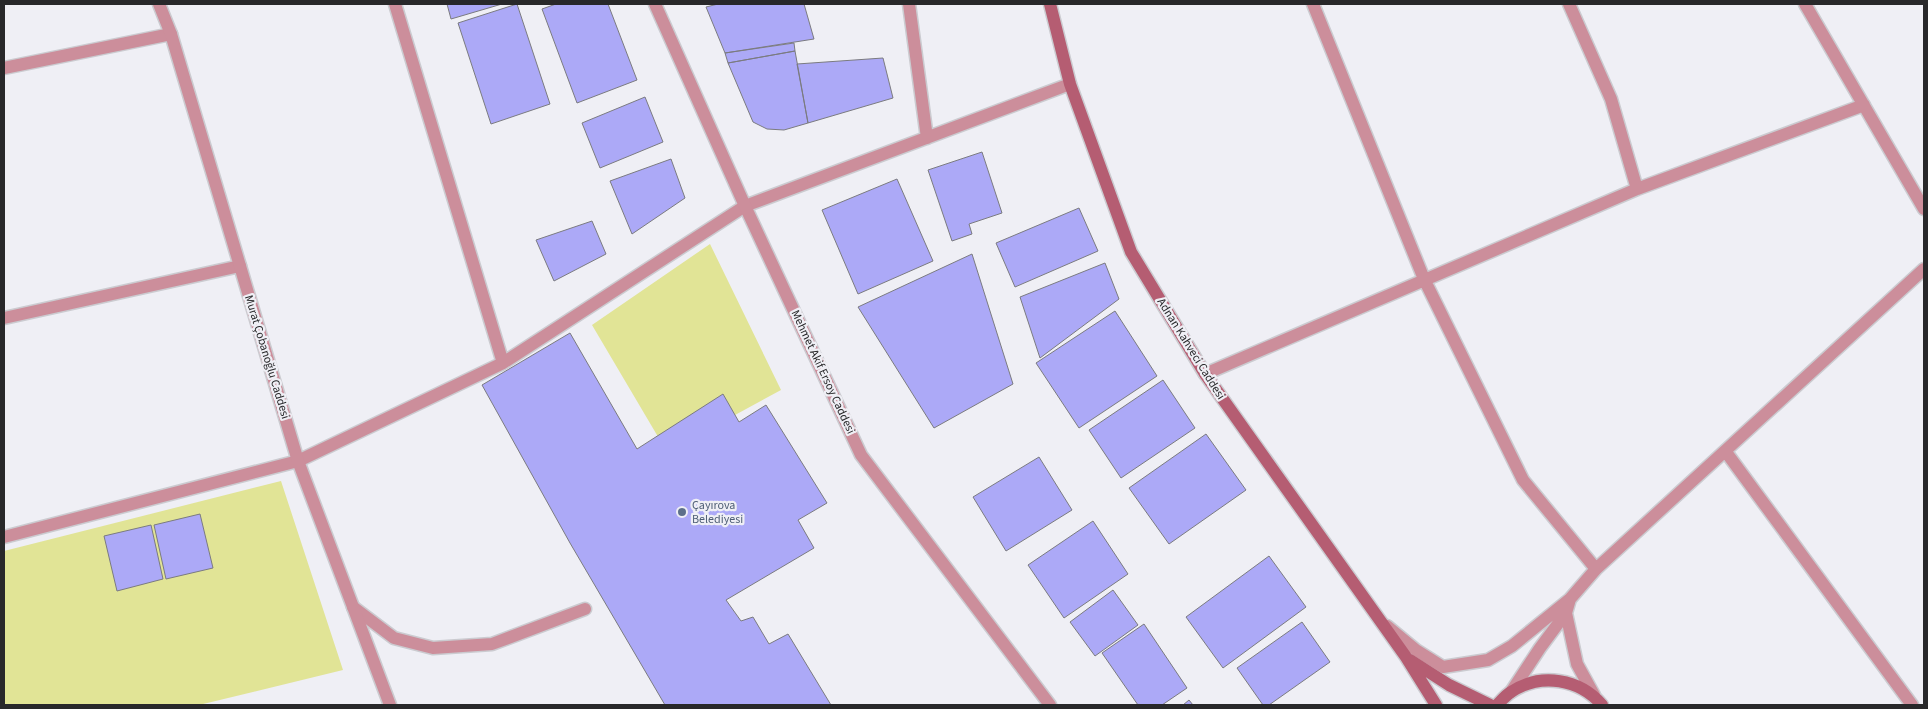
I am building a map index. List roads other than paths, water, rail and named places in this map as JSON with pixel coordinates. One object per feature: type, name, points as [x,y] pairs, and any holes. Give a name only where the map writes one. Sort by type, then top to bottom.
[{"type":"main road","name":"Adnan Kahveci Caddesi","points":[[1050,4],[1070,84],[1131,252],[1205,374],[1406,657],[1436,705]]},
{"type":"main road","name":"Adnan Kahveci Caddesi","points":[[1406,657],[1449,685],[1490,705]]},
{"type":"main road","points":[[1497,705],[1511,692],[1531,682],[1553,680],[1575,684],[1598,700]]},
{"type":"street","name":"Murat Çobanoğlu Caddesi","points":[[159,4],[171,34],[298,461],[390,705]]},
{"type":"street","points":[[395,4],[503,362]]},
{"type":"street","name":"Mehmet Akif Ersoy Caddesi","points":[[655,4],[745,206],[862,455],[1050,705]]},
{"type":"street","points":[[909,4],[927,138]]},
{"type":"street","points":[[1313,4],[1424,279],[1523,480],[1596,569]]},
{"type":"street","points":[[1569,4],[1611,99],[1637,189]]},
{"type":"street","points":[[1805,4],[1924,209]]},
{"type":"street","points":[[4,68],[171,34]]},
{"type":"street","points":[[4,537],[298,461],[503,362],[745,206],[1070,84]]},
{"type":"street","points":[[1205,374],[1637,189],[1864,105]]},
{"type":"street","points":[[4,318],[240,266]]},
{"type":"street","points":[[1380,621],[1416,650],[1443,667],[1488,660],[1512,646],[1570,599],[1596,569],[1924,269]]},
{"type":"street","points":[[1726,452],[1912,705]]},
{"type":"street","points":[[1511,692],[1566,613],[1570,599]]},
{"type":"street","points":[[353,607],[394,638],[433,648],[492,644],[585,609]]},
{"type":"street","points":[[1566,613],[1577,664],[1598,700]]},
{"type":"place","name":"Çayırova Belediyesi","points":[[682,512]]}]
